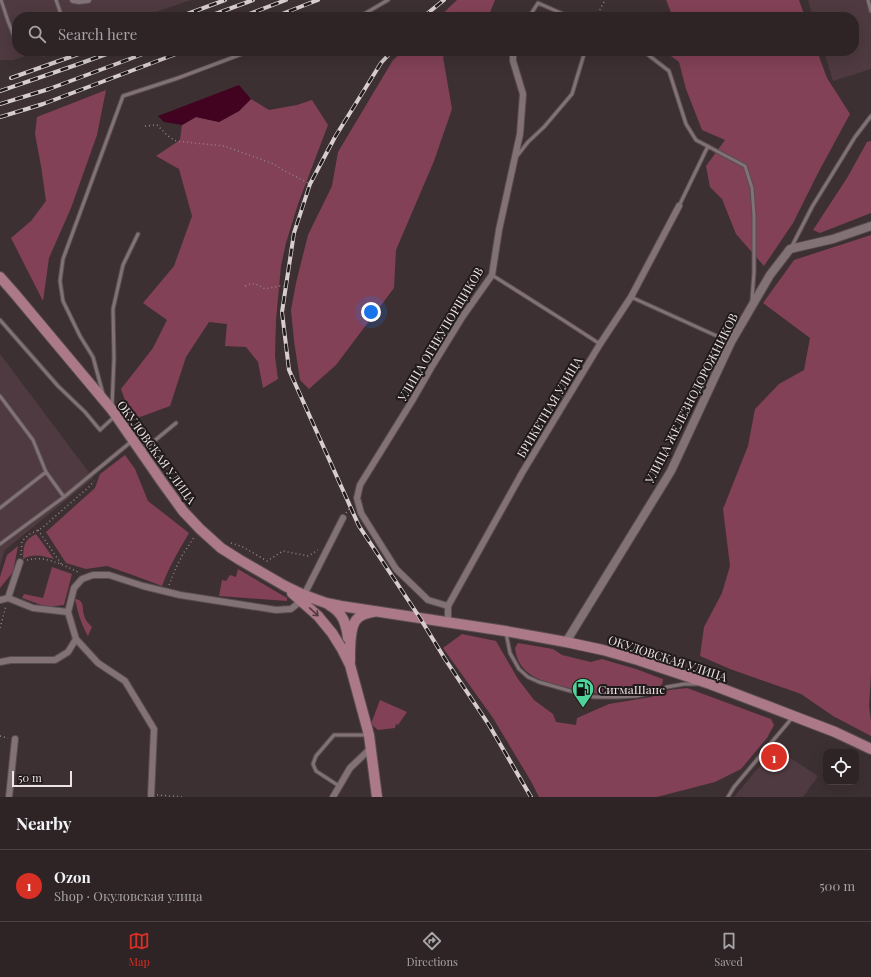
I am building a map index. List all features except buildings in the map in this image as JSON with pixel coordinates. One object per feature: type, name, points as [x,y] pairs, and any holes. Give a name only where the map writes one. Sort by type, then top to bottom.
[{"type":"main road","name":"ОКУЛОВСКАЯ УЛИЦА","points":[[0,277],[16,294],[114,412],[183,511],[221,548],[285,586],[302,598],[357,609],[505,631],[603,650],[710,684],[835,732],[871,749]]},
{"type":"main road","points":[[302,598],[338,642],[350,665],[369,735],[377,797]]},
{"type":"main road","points":[[326,603],[334,608],[345,620],[350,651]]},
{"type":"main road","points":[[338,642],[337,628],[339,621],[345,612],[357,609]]},
{"type":"main road","points":[[350,665],[352,628],[357,618],[374,611]]},
{"type":"street","points":[[73,0],[88,0]]},
{"type":"street","name":"УЛИЦА ОГНЕУПОРЩИКОВ","points":[[357,498],[360,485],[462,316],[492,275],[499,230],[520,134],[523,94],[514,56]]},
{"type":"street","name":"БРИКЕТНАЯ УЛИЦА","points":[[448,622],[448,606],[522,472],[600,344],[631,297],[679,206]]},
{"type":"street","points":[[790,249],[833,239],[871,226]]},
{"type":"street","name":"УЛИЦА ЖЕЛЕЗНОДОРОЖНИКОВ","points":[[566,642],[671,471],[731,342],[770,275],[790,249]]},
{"type":"street","points":[[357,498],[361,513],[396,569],[428,600],[448,606]]},
{"type":"street","points":[[151,796],[154,729],[125,681],[98,663],[76,639],[68,612],[74,588],[82,579],[93,574],[109,575],[143,586],[180,595],[276,610],[291,609],[302,598],[343,518]]},
{"type":"street","points":[[8,598],[20,562]]},
{"type":"street","points":[[0,600],[8,598],[33,608],[68,612]]},
{"type":"street","points":[[0,662],[11,660],[55,660],[68,652],[76,639]]},
{"type":"street","points":[[9,797],[15,739]]},
{"type":"street","points":[[333,797],[350,768],[371,748]]},
{"type":"lane","points":[[1,0],[12,31]]},
{"type":"lane","points":[[56,0],[60,12]]},
{"type":"lane","points":[[368,12],[388,0]]},
{"type":"lane","points":[[868,0],[871,11]]},
{"type":"lane","points":[[532,12],[538,3],[559,12]]},
{"type":"lane","points":[[105,402],[93,357],[80,336],[64,301],[60,281],[63,259],[123,96],[178,78],[237,56]]},
{"type":"lane","points":[[514,161],[528,142],[544,127],[572,94],[584,56]]},
{"type":"lane","points":[[650,56],[669,71],[686,124],[696,140],[745,166],[752,188],[754,215],[754,272],[752,306]]},
{"type":"lane","points":[[790,249],[812,207],[855,137],[871,116]]},
{"type":"lane","points":[[679,206],[708,146]]},
{"type":"lane","points":[[0,320],[58,386],[85,412],[100,430],[114,412],[112,309],[122,265],[138,234]]},
{"type":"lane","points":[[492,275],[600,344]]},
{"type":"lane","points":[[631,297],[731,342]]},
{"type":"lane","points":[[0,396],[33,440],[46,472],[64,498]]},
{"type":"lane","points":[[141,452],[176,423]]},
{"type":"lane","points":[[0,544],[64,498],[133,440]]},
{"type":"lane","points":[[0,508],[46,472]]},
{"type":"lane","points":[[505,631],[510,653],[519,669],[528,677],[539,682],[594,697],[638,696],[672,686],[684,684],[710,684]]},
{"type":"lane","points":[[728,797],[793,716]]},
{"type":"lane","points":[[339,786],[316,772],[312,764],[316,756],[334,736],[369,735]]},
{"type":"path","points":[[599,12],[605,0]]},
{"type":"path","points":[[145,126],[157,125],[168,136],[176,141],[224,146],[274,164],[310,184]]},
{"type":"path","points":[[245,286],[256,283],[265,289],[286,286]]},
{"type":"path","points":[[89,576],[41,558],[20,562],[22,541],[30,534],[42,528],[90,486],[96,478],[96,472]]},
{"type":"path","points":[[343,518],[357,498]]},
{"type":"path","points":[[164,590],[170,583],[183,554],[200,529]]},
{"type":"path","points":[[38,530],[62,565]]},
{"type":"path","points":[[221,548],[229,542],[243,547],[267,561],[283,551],[308,556],[331,541]]},
{"type":"path","points":[[0,628],[8,598]]},
{"type":"path","points":[[151,796],[183,797]]},
{"type":"shaded area","points":[[0,0],[191,0],[156,12],[12,12],[12,56],[25,56],[13,60],[0,60]]},
{"type":"shaded area","points":[[457,0],[495,0],[490,12],[444,12]]},
{"type":"shaded area","points":[[666,0],[799,0],[803,12],[671,12]]},
{"type":"shaded area","points":[[808,0],[871,0],[871,69],[833,81],[826,56],[859,56],[859,12],[812,12]]},
{"type":"shaded area","points":[[397,56],[444,56],[443,57],[452,109],[434,161],[396,250],[394,288],[336,365],[309,389],[300,380],[291,310],[308,235],[332,186],[338,152],[393,60]]},
{"type":"shaded area","points":[[671,56],[819,56],[827,78],[850,114],[793,223],[764,266],[736,234],[722,199],[710,187],[706,166],[725,140],[702,130],[686,89],[679,62]]},
{"type":"shaded area","points":[[239,85],[251,99],[239,111],[219,122],[196,117],[182,125],[164,122],[158,116]]},
{"type":"shaded area","points":[[106,90],[97,135],[71,208],[49,258],[43,301],[11,238],[31,221],[46,201],[35,134],[37,117]]},
{"type":"shaded area","points":[[251,99],[269,110],[297,105],[312,100],[328,125],[298,204],[286,243],[281,266],[276,320],[275,356],[278,379],[263,388],[258,362],[246,347],[225,346],[227,324],[209,322],[186,357],[170,406],[132,420],[121,389],[153,348],[167,320],[143,303],[174,266],[192,216],[179,169],[156,156],[180,140],[182,125],[196,117],[219,122],[239,111]]},
{"type":"shaded area","points":[[871,141],[871,213],[820,233],[813,230],[847,178],[867,142]]},
{"type":"shaded area","points":[[871,235],[871,675],[869,706],[871,736],[833,716],[801,694],[730,669],[700,656],[704,627],[722,593],[730,566],[723,509],[748,446],[755,409],[779,384],[804,370],[810,338],[763,303],[794,260]]},
{"type":"shaded area","points":[[0,354],[93,478],[5,550],[0,565]]},
{"type":"shaded area","points":[[125,455],[135,469],[148,501],[189,533],[171,565],[162,586],[107,566],[86,569],[66,563],[46,532],[95,488],[100,474]]},
{"type":"shaded area","points":[[36,534],[54,559],[34,556],[23,559],[26,542]]},
{"type":"shaded area","points":[[18,546],[13,572],[0,588],[0,577],[7,555]]},
{"type":"shaded area","points":[[52,567],[72,574],[64,605],[47,607],[22,598],[24,594],[43,598]]},
{"type":"shaded area","points":[[238,569],[287,598],[287,601],[219,596],[222,580],[226,581],[230,575],[236,577]]},
{"type":"shaded area","points":[[75,599],[82,603],[83,612],[87,622],[92,627],[88,636],[83,627]]},
{"type":"shaded area","points":[[462,634],[496,641],[518,679],[534,700],[553,714],[556,722],[576,725],[577,718],[609,704],[651,697],[669,690],[687,688],[771,719],[774,725],[767,738],[741,769],[715,782],[657,797],[539,797],[493,718],[443,648]]},
{"type":"shaded area","points":[[518,643],[553,649],[562,655],[591,662],[602,659],[663,679],[663,683],[656,688],[604,694],[589,693],[556,685],[532,676],[526,671],[517,657],[515,648]]},
{"type":"shaded area","points":[[380,700],[407,712],[398,725],[396,724],[395,728],[378,730],[371,724]]},
{"type":"shaded area","points":[[775,748],[818,776],[803,797],[734,797]]},
{"type":"railway","points":[[193,12],[225,0]]},
{"type":"railway","points":[[221,12],[253,0]]},
{"type":"railway","points":[[254,12],[286,0]]},
{"type":"railway","points":[[287,12],[318,0]]},
{"type":"railway","points":[[429,12],[444,0]]},
{"type":"railway","points":[[11,78],[73,56]]},
{"type":"railway","points":[[0,91],[101,56]]},
{"type":"railway","points":[[0,104],[49,89],[138,56]]},
{"type":"railway","points":[[0,117],[43,104],[171,56]]},
{"type":"railway","points":[[387,56],[381,63],[335,137],[310,184],[294,233],[282,312],[289,370],[359,526],[489,725],[531,797]]},
{"type":"place","name":"СигмаШанс","points":[[583,708]]},
{"type":"place","name":"Ozon","points":[[774,757]]}]
